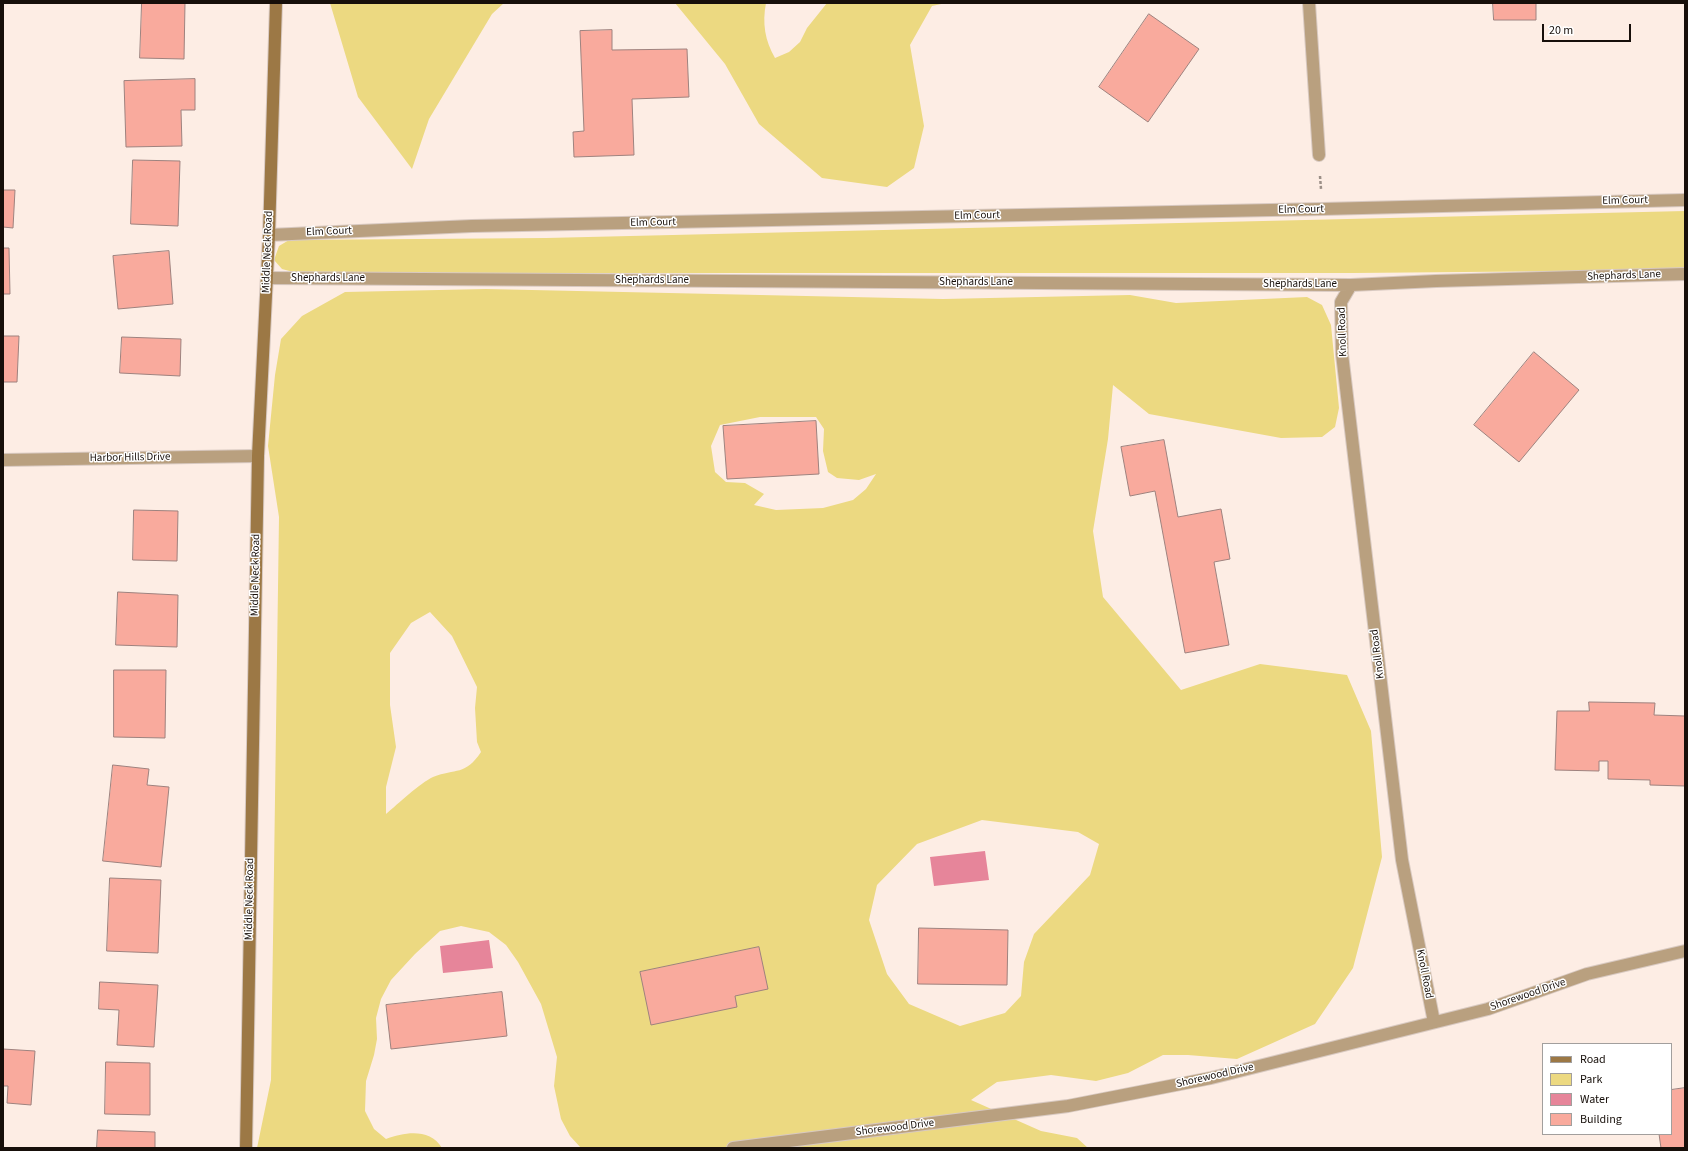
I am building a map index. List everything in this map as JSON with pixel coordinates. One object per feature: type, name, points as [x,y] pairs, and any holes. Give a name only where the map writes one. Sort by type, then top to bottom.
[{"type":"main road","name":"Middle Neck Road","points":[[246,1148],[258,456],[269,235],[276,3]]},
{"type":"street","points":[[1309,3],[1319,155]]},
{"type":"street","name":"Elm Court","points":[[269,235],[472,226],[1322,209],[1685,200]]},
{"type":"street","name":"Shephards Lane","points":[[267,278],[1351,285],[1685,274]]},
{"type":"street","name":"Knoll Road","points":[[1351,285],[1341,302],[1342,354],[1402,860],[1434,1022]]},
{"type":"street","name":"Harbor Hills Drive","points":[[3,460],[258,456]]},
{"type":"street","name":"Shorewood Drive","points":[[733,1148],[1068,1106],[1211,1078],[1488,1009],[1588,974],[1685,951]]},
{"type":"path","points":[[1319,155],[1322,209]]},
{"type":"green space","points":[[330,3],[504,3],[492,14],[429,119],[412,169],[358,97]]},
{"type":"green space","points":[[675,3],[766,3],[764,18],[765,32],[775,58],[789,52],[800,42],[807,28],[827,3],[946,3],[932,6],[910,45],[924,126],[914,168],[887,187],[822,178],[759,124],[725,64]]},
{"type":"green space","points":[[1685,211],[1685,270],[1353,273],[297,273],[282,269],[274,260],[279,246],[289,240],[546,238]]},
{"type":"green space","points":[[486,289],[943,299],[1130,295],[1176,303],[1307,297],[1322,305],[1331,325],[1339,408],[1335,427],[1322,437],[1281,438],[1149,414],[1113,385],[1108,439],[1093,531],[1103,597],[1181,690],[1260,664],[1347,675],[1371,731],[1382,857],[1353,968],[1315,1024],[1237,1059],[1188,1055],[1163,1055],[1128,1073],[1096,1081],[1051,1075],[997,1082],[971,1100],[1041,1131],[1077,1138],[1088,1148],[581,1148],[570,1136],[561,1119],[554,1086],[557,1057],[541,1004],[518,962],[506,945],[489,932],[461,926],[440,931],[415,954],[391,980],[381,999],[376,1018],[377,1039],[366,1081],[365,1111],[374,1129],[386,1139],[409,1133],[417,1133],[431,1137],[442,1148],[257,1148],[271,1080],[279,517],[268,446],[275,375],[281,339],[302,316],[345,292]],"holes":[[[760,417],[816,417],[824,429],[823,451],[828,472],[837,478],[859,480],[876,474],[866,489],[853,500],[823,508],[776,510],[754,505],[764,494],[745,483],[726,482],[715,472],[711,446],[720,425]],[[430,612],[452,636],[477,687],[475,708],[477,742],[481,752],[475,760],[465,768],[441,774],[428,780],[386,814],[386,787],[396,747],[390,705],[390,653],[411,623]],[[982,820],[1078,832],[1099,844],[1090,875],[1034,934],[1024,962],[1021,996],[1005,1013],[960,1026],[909,1004],[887,974],[869,920],[877,885],[917,844]]]},
{"type":"water","points":[[985,851],[989,880],[934,886],[930,857]]},
{"type":"water","points":[[489,940],[493,968],[443,973],[440,946]]},
{"type":"building","points":[[142,3],[185,3],[184,59],[140,58]]},
{"type":"building","points":[[1493,3],[1536,3],[1536,20],[1494,20]]},
{"type":"building","points":[[1149,14],[1199,49],[1148,122],[1099,87]]},
{"type":"building","points":[[612,30],[612,50],[687,49],[689,97],[632,99],[634,155],[574,157],[573,132],[584,131],[580,31]]},
{"type":"building","points":[[195,79],[195,110],[181,110],[182,146],[126,147],[124,81]]},
{"type":"building","points":[[133,160],[180,161],[178,226],[131,224]]},
{"type":"building","points":[[3,190],[15,190],[13,228],[3,227]]},
{"type":"building","points":[[3,248],[9,248],[10,294],[3,294]]},
{"type":"building","points":[[169,251],[173,304],[118,309],[113,256]]},
{"type":"building","points":[[3,336],[19,336],[17,382],[3,382]]},
{"type":"building","points":[[122,337],[181,339],[180,376],[120,373]]},
{"type":"building","points":[[1534,352],[1579,390],[1519,462],[1474,425]]},
{"type":"building","points":[[816,421],[819,474],[727,479],[723,426]]},
{"type":"building","points":[[1164,440],[1178,517],[1221,509],[1230,559],[1214,562],[1229,645],[1185,653],[1155,491],[1130,496],[1121,447]]},
{"type":"building","points":[[134,510],[178,511],[177,561],[133,560]]},
{"type":"building","points":[[118,592],[178,595],[177,647],[116,645]]},
{"type":"building","points":[[114,670],[166,670],[165,738],[114,737]]},
{"type":"building","points":[[1589,702],[1655,703],[1654,715],[1685,716],[1685,786],[1650,785],[1650,780],[1608,779],[1608,761],[1599,761],[1599,771],[1555,770],[1557,711],[1589,711]]},
{"type":"building","points":[[113,765],[149,769],[147,785],[169,787],[161,867],[103,861]]},
{"type":"building","points":[[110,878],[161,880],[158,953],[107,951]]},
{"type":"building","points":[[919,928],[1008,930],[1007,985],[918,984]]},
{"type":"building","points":[[759,947],[768,989],[735,996],[737,1007],[651,1025],[640,972]]},
{"type":"building","points":[[100,982],[158,985],[154,1047],[117,1045],[119,1010],[99,1009]]},
{"type":"building","points":[[502,992],[507,1036],[391,1049],[386,1005]]},
{"type":"building","points":[[3,1049],[35,1051],[31,1105],[7,1103],[8,1086],[3,1086]]},
{"type":"building","points":[[106,1062],[150,1063],[150,1115],[105,1114]]},
{"type":"building","points":[[1685,1088],[1685,1148],[1661,1148],[1659,1135],[1672,1135],[1672,1090]]},
{"type":"building","points":[[98,1130],[155,1132],[155,1148],[97,1148]]}]
